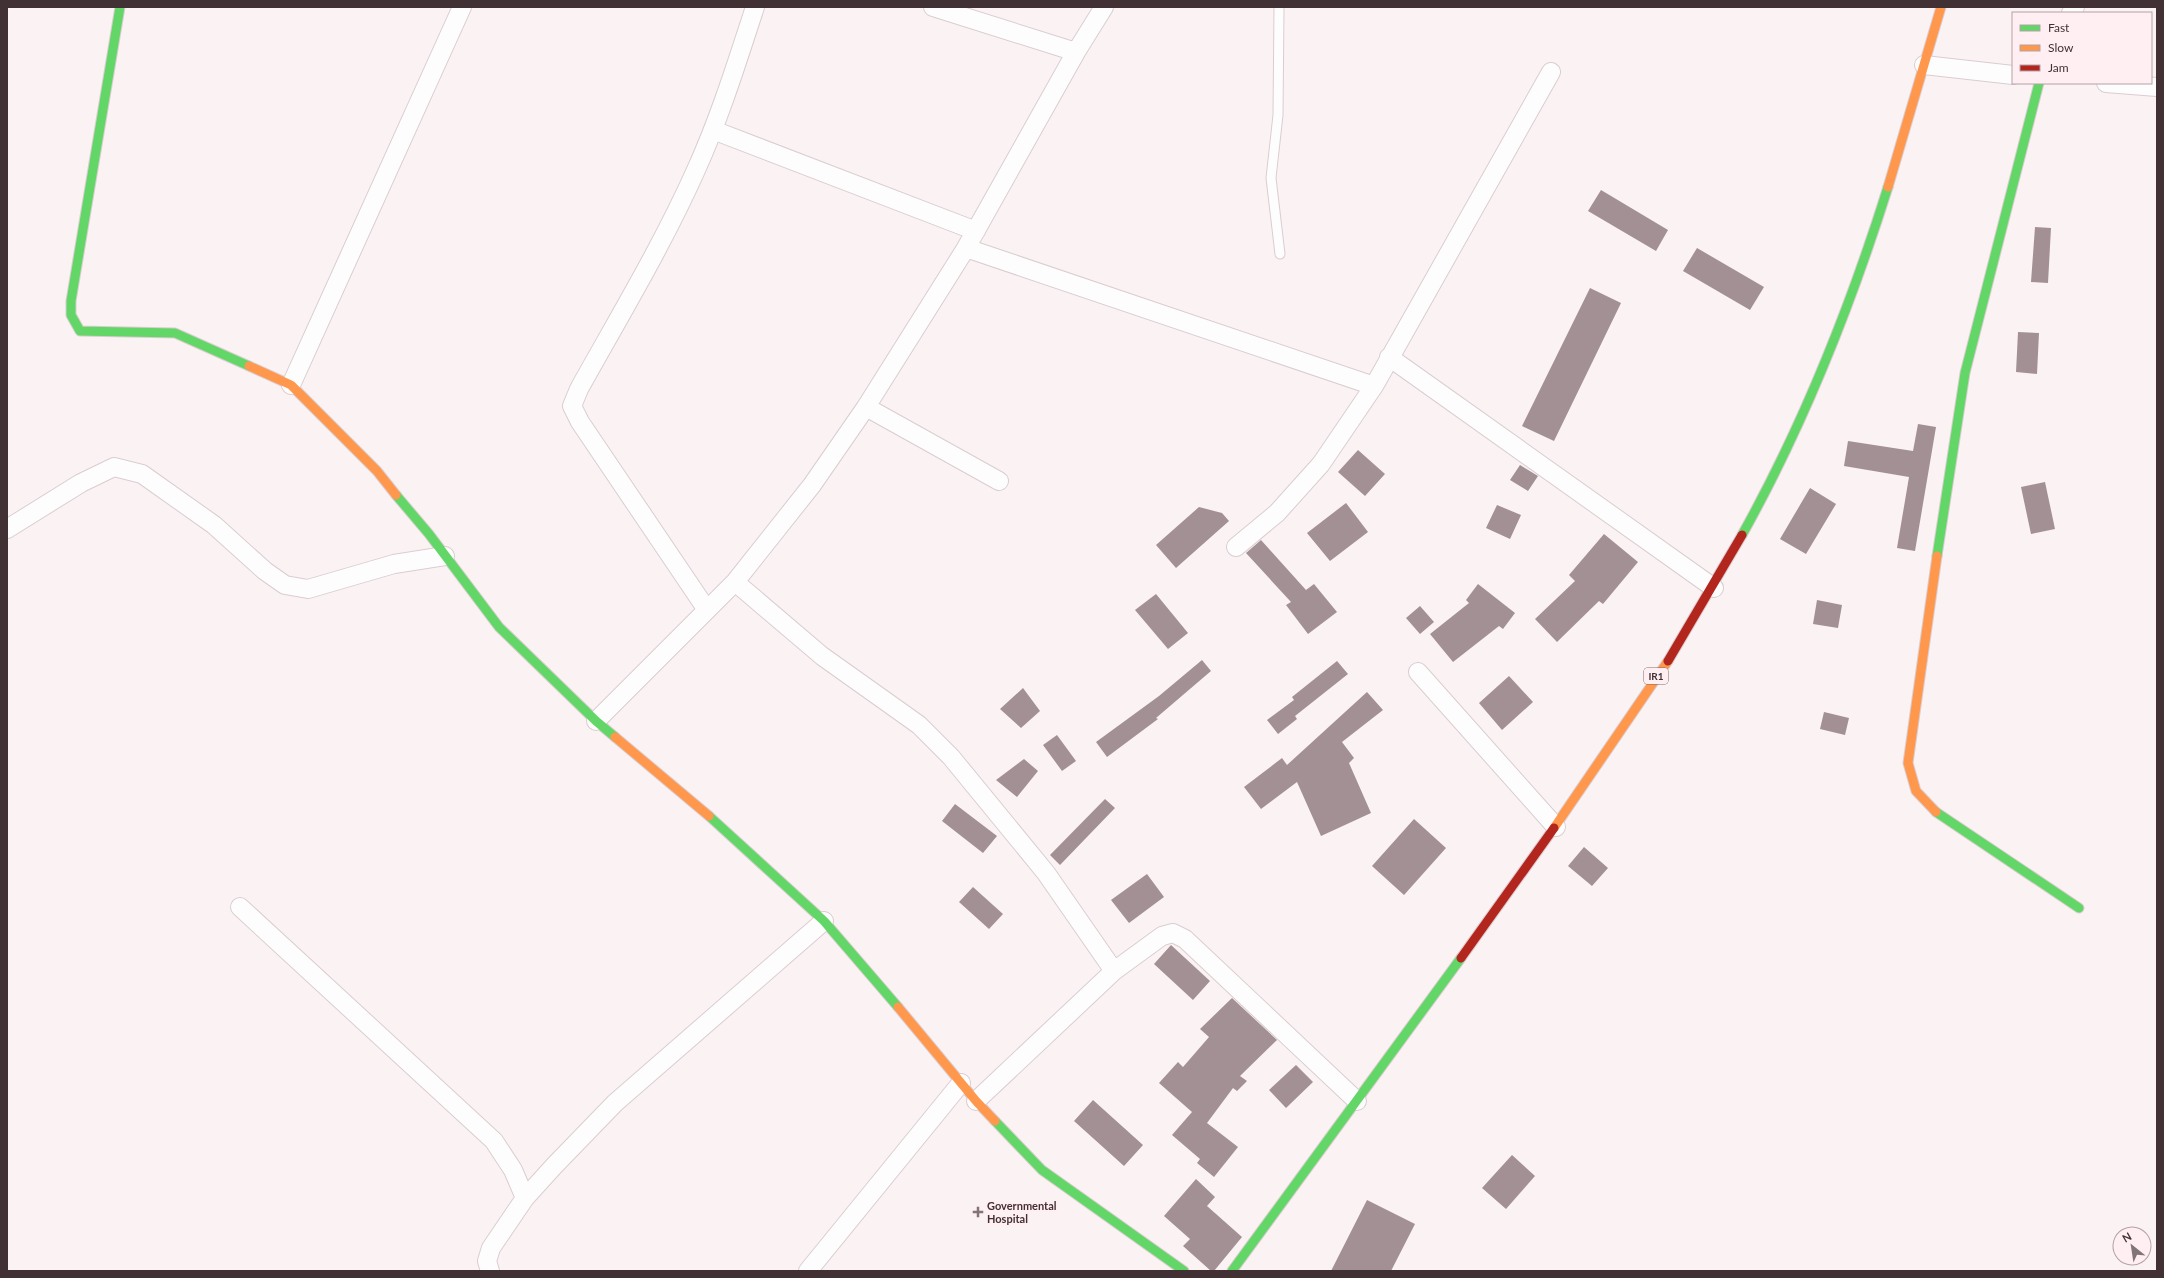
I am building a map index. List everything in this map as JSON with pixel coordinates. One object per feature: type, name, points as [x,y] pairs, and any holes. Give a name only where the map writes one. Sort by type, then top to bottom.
[{"type":"street","points":[[120,7],[71,301],[71,315],[80,331],[175,333],[291,386],[377,471],[445,556],[499,628],[596,721],[678,788],[824,921],[937,1052],[976,1101],[1042,1170],[1184,1271]]},
{"type":"street","points":[[291,386],[462,7]]},
{"type":"street","points":[[707,610],[580,422],[572,406],[582,383],[651,264],[714,130],[755,7]]},
{"type":"street","points":[[932,7],[1076,52]]},
{"type":"street","points":[[596,721],[735,582],[812,485],[866,407],[966,248],[1076,52],[1104,7]]},
{"type":"street","name":"IR1","points":[[1232,1271],[1556,827],[1714,588],[1793,437],[1838,334],[1873,238],[1941,7]]},
{"type":"street","points":[[1924,65],[2012,75]]},
{"type":"street","points":[[1236,547],[1277,513],[1321,464],[1374,386],[1551,72]]},
{"type":"street","points":[[2039,84],[1965,373],[1945,498],[1908,763],[1912,784],[1920,798],[1937,813],[2079,908]]},
{"type":"street","points":[[2119,84],[2157,87]]},
{"type":"street","points":[[714,130],[976,231]]},
{"type":"street","points":[[966,248],[1374,386]]},
{"type":"street","points":[[1389,357],[1714,588]]},
{"type":"street","points":[[866,407],[999,481]]},
{"type":"street","points":[[7,529],[81,483],[114,467],[142,474],[214,525],[265,571],[285,585],[308,590],[394,564],[445,556]]},
{"type":"street","points":[[735,582],[822,656],[919,725],[951,757],[1046,873],[1114,971]]},
{"type":"street","points":[[1418,672],[1556,827]]},
{"type":"street","points":[[240,907],[494,1141],[513,1170],[525,1198]]},
{"type":"street","points":[[490,1271],[488,1261],[491,1248],[525,1198],[616,1104],[824,921]]},
{"type":"street","points":[[976,1101],[1114,971],[1162,936],[1173,933],[1185,939],[1357,1101]]},
{"type":"street","points":[[808,1271],[961,1083]]},
{"type":"lane","points":[[1280,7],[1278,115],[1271,178],[1280,254]]},
{"type":"building","points":[[1601,190],[1668,230],[1656,251],[1588,211]]},
{"type":"building","points":[[2035,227],[2051,228],[2048,283],[2031,282]]},
{"type":"building","points":[[1697,248],[1764,287],[1750,310],[1683,271]]},
{"type":"building","points":[[1590,288],[1621,303],[1554,441],[1522,426]]},
{"type":"building","points":[[2018,332],[2039,333],[2037,374],[2016,372]]},
{"type":"building","points":[[1918,424],[1936,427],[1915,551],[1897,548],[1909,477],[1844,466],[1848,441],[1913,451]]},
{"type":"building","points":[[1358,450],[1385,474],[1365,496],[1338,472]]},
{"type":"building","points":[[1520,465],[1538,476],[1528,491],[1510,480]]},
{"type":"building","points":[[2045,482],[2055,529],[2031,534],[2021,487]]},
{"type":"building","points":[[1810,488],[1836,504],[1806,554],[1780,539]]},
{"type":"building","points":[[1346,503],[1368,532],[1330,561],[1307,533]]},
{"type":"building","points":[[1497,505],[1521,515],[1510,539],[1486,528]]},
{"type":"building","points":[[1199,507],[1222,513],[1229,521],[1176,568],[1156,545]]},
{"type":"building","points":[[1604,534],[1638,562],[1603,604],[1599,601],[1557,642],[1535,619],[1575,581],[1569,575]]},
{"type":"building","points":[[1261,540],[1306,590],[1314,584],[1337,612],[1308,634],[1286,605],[1291,602],[1246,553]]},
{"type":"building","points":[[1478,584],[1515,613],[1503,629],[1499,626],[1453,662],[1430,634],[1469,603],[1466,600]]},
{"type":"building","points":[[1156,594],[1188,633],[1168,649],[1135,610]]},
{"type":"building","points":[[1817,600],[1842,605],[1838,628],[1813,624]]},
{"type":"building","points":[[1420,606],[1434,622],[1420,634],[1406,618]]},
{"type":"building","points":[[1202,660],[1211,671],[1156,718],[1158,719],[1107,757],[1096,742],[1159,696]]},
{"type":"building","points":[[1337,661],[1348,674],[1295,716],[1297,719],[1278,734],[1267,720],[1294,700],[1292,697]]},
{"type":"building","points":[[1509,676],[1533,702],[1502,730],[1479,703]]},
{"type":"building","points":[[1023,688],[1040,711],[1021,728],[1000,709]]},
{"type":"building","points":[[1367,692],[1383,710],[1342,742],[1354,758],[1349,763],[1371,813],[1321,836],[1297,782],[1261,809],[1244,787],[1282,758],[1287,765]]},
{"type":"building","points":[[1824,712],[1849,718],[1845,735],[1820,729]]},
{"type":"building","points":[[1057,735],[1076,761],[1062,771],[1043,745]]},
{"type":"building","points":[[1024,759],[1038,771],[1017,797],[996,780]]},
{"type":"building","points":[[1105,799],[1115,808],[1060,865],[1050,855]]},
{"type":"building","points":[[955,804],[997,836],[983,853],[942,821]]},
{"type":"building","points":[[1414,819],[1446,848],[1404,895],[1372,866]]},
{"type":"building","points":[[1584,847],[1608,868],[1592,886],[1568,866]]},
{"type":"building","points":[[1147,874],[1164,897],[1129,923],[1111,900]]},
{"type":"building","points":[[973,887],[1003,914],[989,929],[959,902]]},
{"type":"building","points":[[1171,945],[1210,981],[1193,1000],[1154,964]]},
{"type":"building","points":[[1232,998],[1277,1040],[1240,1076],[1247,1081],[1237,1091],[1233,1088],[1207,1123],[1238,1147],[1214,1177],[1197,1163],[1200,1159],[1172,1135],[1192,1112],[1159,1083],[1178,1062],[1183,1067],[1209,1037],[1200,1029]]},
{"type":"building","points":[[1296,1065],[1313,1082],[1286,1108],[1269,1090]]},
{"type":"building","points":[[1093,1100],[1143,1145],[1124,1166],[1074,1121]]},
{"type":"building","points":[[1512,1155],[1535,1176],[1506,1209],[1482,1188]]},
{"type":"building","points":[[1196,1179],[1215,1197],[1207,1206],[1242,1237],[1214,1271],[1211,1271],[1183,1246],[1190,1239],[1164,1216]]},
{"type":"building","points":[[1367,1200],[1415,1224],[1391,1271],[1331,1271]]},
{"type":"traffic: fast","points":[[120,7],[71,301],[71,315],[80,331],[175,333],[249,366]]},
{"type":"traffic: fast","points":[[1937,556],[1965,373],[2039,84]]},
{"type":"traffic: fast","points":[[1742,535],[1786,451],[1824,365],[1858,277],[1888,187]]},
{"type":"traffic: fast","points":[[396,495],[429,534],[499,627],[596,721],[615,737]]},
{"type":"traffic: fast","points":[[1936,812],[2079,908]]},
{"type":"traffic: fast","points":[[709,816],[824,921],[898,1007]]},
{"type":"traffic: fast","points":[[1232,1271],[1461,958]]},
{"type":"traffic: fast","points":[[995,1121],[1042,1170],[1184,1271]]},
{"type":"traffic: slow","points":[[1888,187],[1941,7]]},
{"type":"traffic: slow","points":[[249,366],[291,385],[377,471],[396,495]]},
{"type":"traffic: slow","points":[[1936,812],[1916,791],[1908,763],[1937,556]]},
{"type":"traffic: slow","points":[[1554,828],[1668,661]]},
{"type":"traffic: slow","points":[[615,737],[709,816]]},
{"type":"traffic: slow","points":[[898,1007],[976,1101],[995,1121]]},
{"type":"traffic: jam","points":[[1668,661],[1742,535]]},
{"type":"traffic: jam","points":[[1461,958],[1554,828]]},
{"type":"place","name":"Governmental Hospital","points":[[978,1212]]}]
